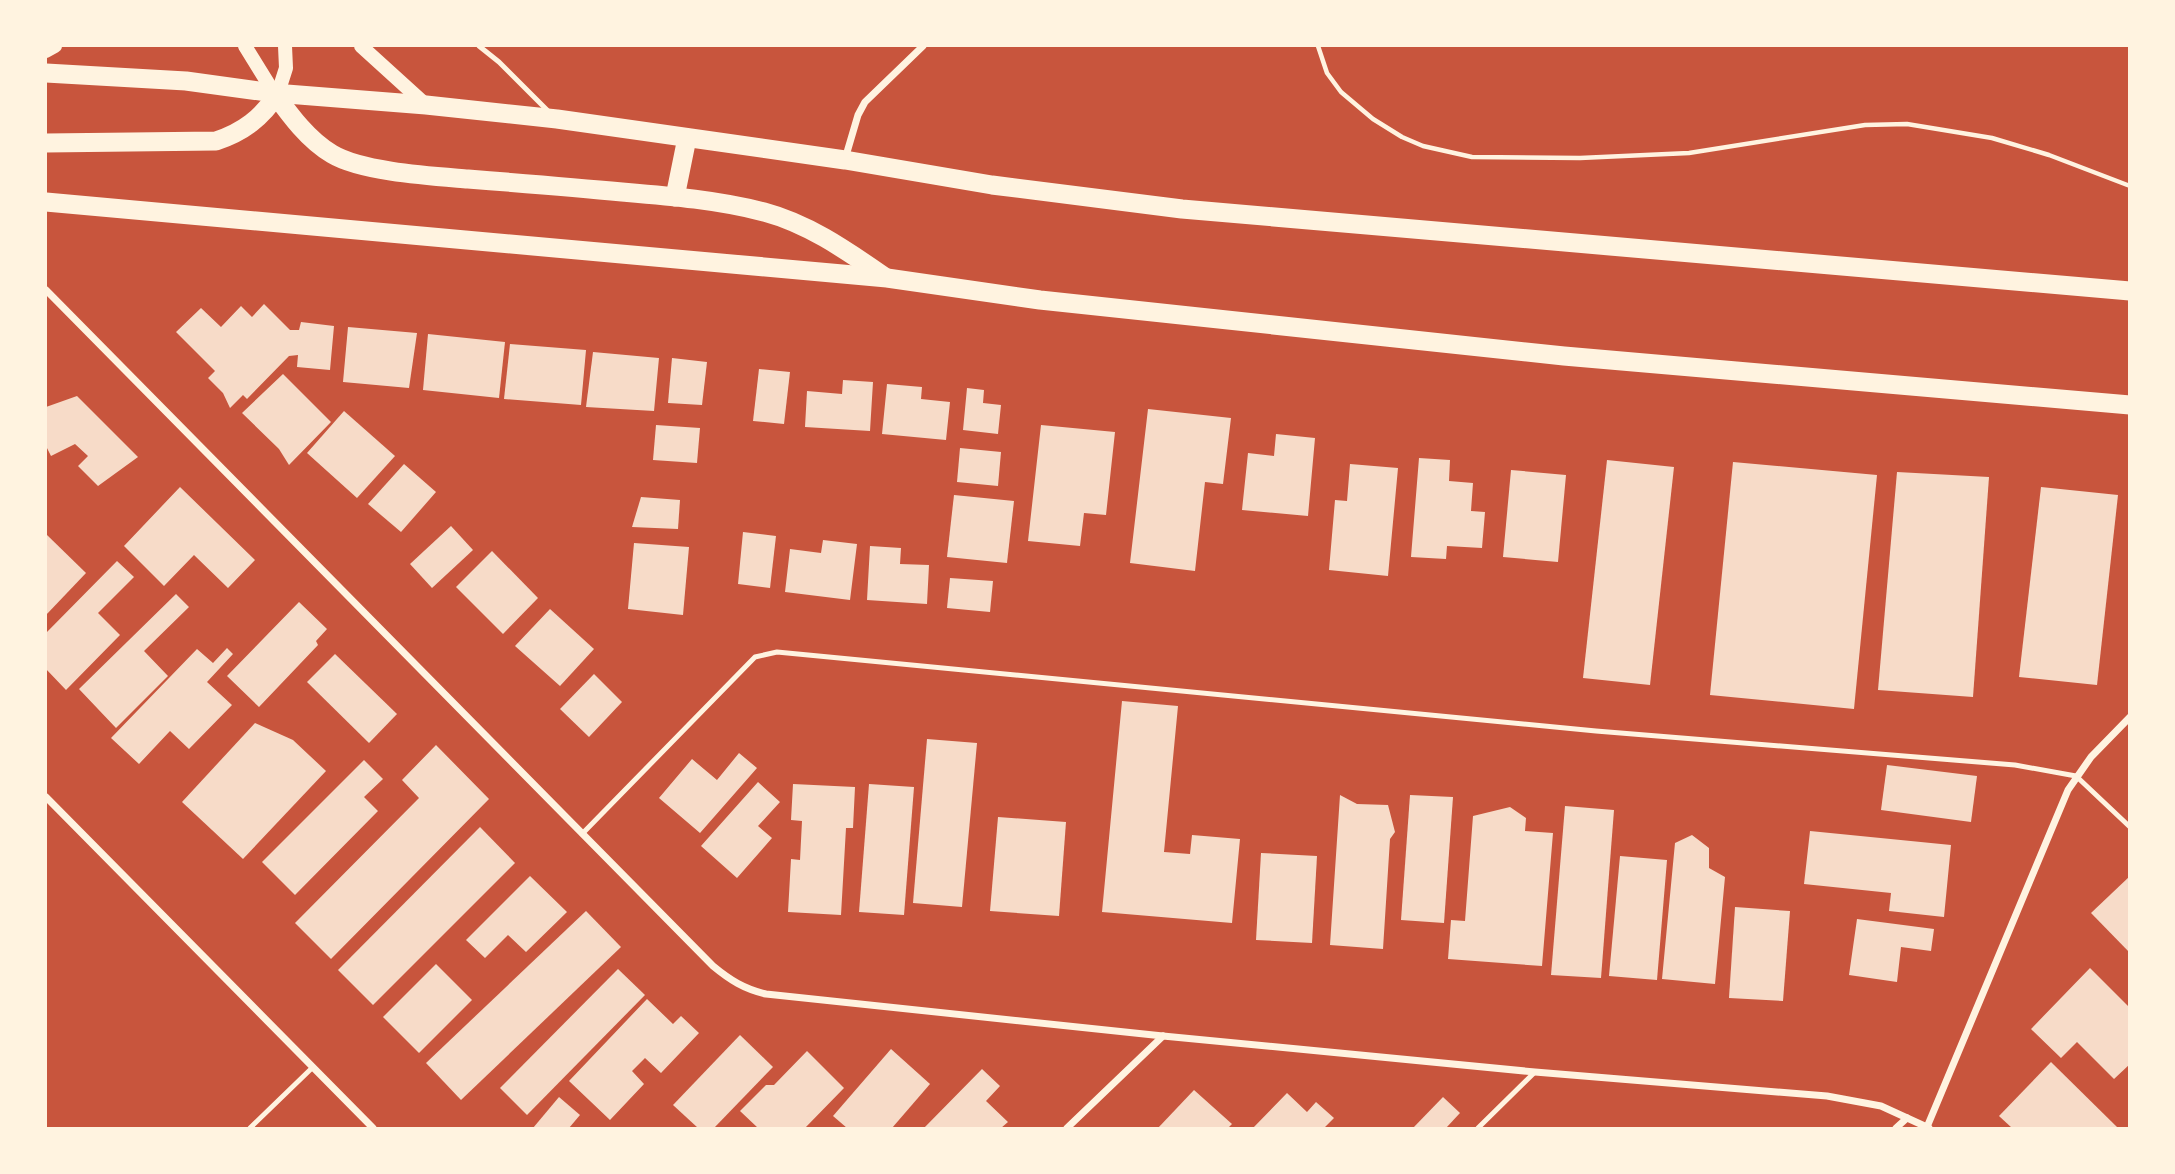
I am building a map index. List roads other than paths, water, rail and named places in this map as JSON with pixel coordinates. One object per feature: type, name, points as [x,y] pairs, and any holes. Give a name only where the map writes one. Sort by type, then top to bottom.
[{"type":"highway","points":[[46,73],[186,81],[276,94],[426,105],[557,120],[845,160],[992,185],[1182,209],[2130,291]]},
{"type":"highway","points":[[46,143],[216,141],[236,134],[253,123],[276,94]]},
{"type":"highway","points":[[276,94],[294,119],[316,142],[332,154],[361,165],[440,176],[676,197],[738,206],[785,219],[842,247],[887,278]]},
{"type":"highway","points":[[676,197],[687,138]]},
{"type":"highway","points":[[46,202],[887,278],[1053,302],[1563,356],[2130,405]]},
{"type":"main road","points":[[46,51],[55,46]]},
{"type":"main road","points":[[245,46],[276,94]]},
{"type":"main road","points":[[276,94],[286,68],[285,46]]},
{"type":"main road","points":[[361,46],[426,105]]},
{"type":"street","points":[[845,160],[858,115],[865,102],[923,46]]},
{"type":"street","points":[[46,290],[713,966],[733,982],[766,994],[1535,1072],[1827,1096],[1881,1106],[1928,1128],[2076,776],[2130,718]]},
{"type":"street","points":[[46,797],[373,1129]]},
{"type":"street","points":[[1068,1129],[1163,1036]]},
{"type":"street","points":[[1896,1129],[1907,1118]]},
{"type":"lane","points":[[479,46],[499,62],[557,120]]},
{"type":"lane","points":[[582,834],[755,657],[777,652],[1596,731],[2015,765],[2076,776],[2130,827]]},
{"type":"lane","points":[[250,1129],[313,1067]]},
{"type":"lane","points":[[1478,1129],[1535,1072]]}]
